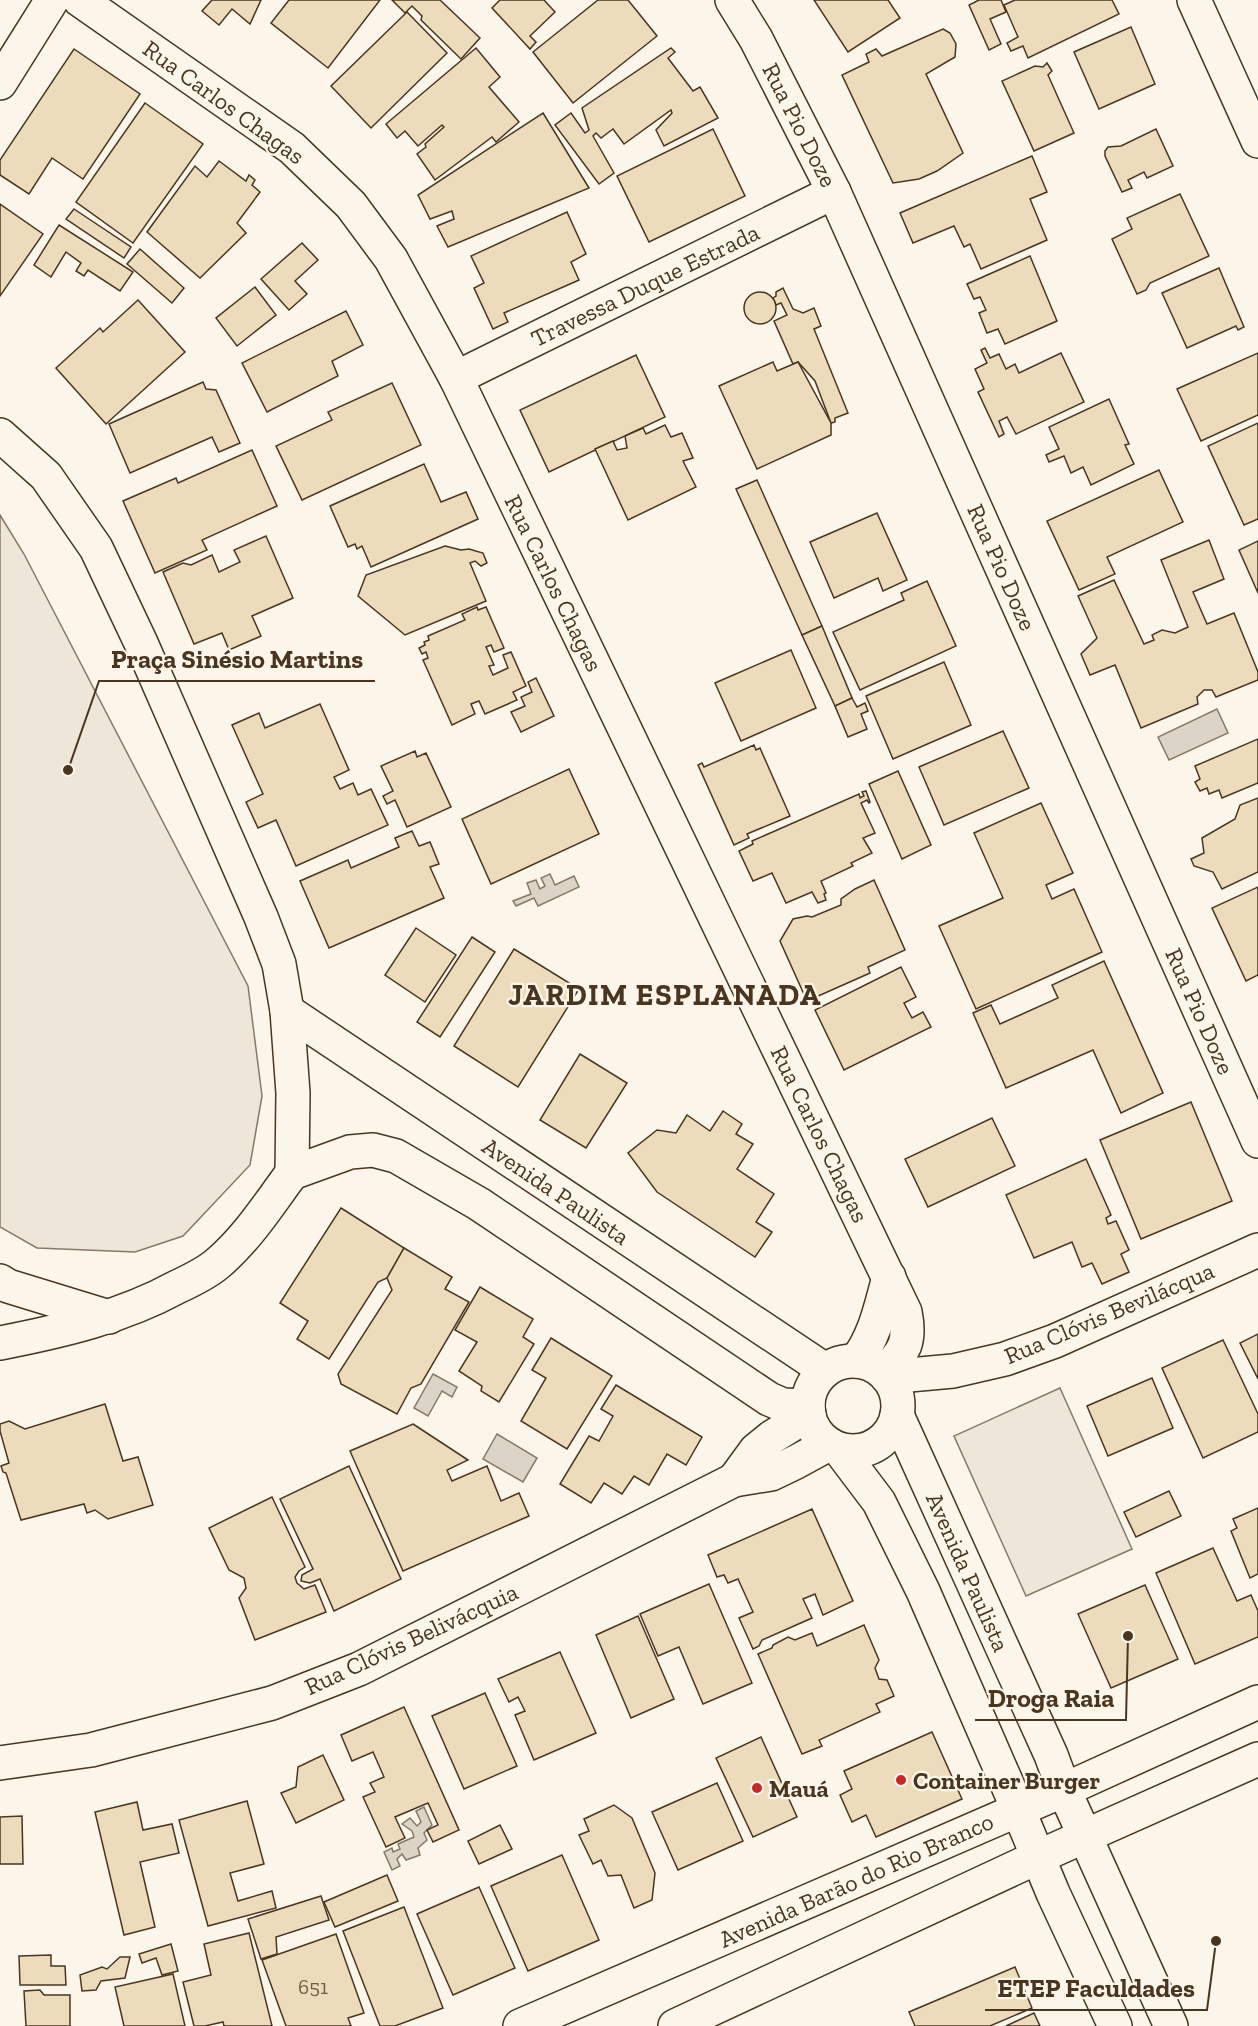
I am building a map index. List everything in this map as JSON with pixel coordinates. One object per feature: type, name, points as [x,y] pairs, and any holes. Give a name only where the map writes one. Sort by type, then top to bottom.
[{"type":"street","points":[[0,83],[52,0]]},
{"type":"street","name":"Rua Carlos Chagas","points":[[80,0],[292,148],[351,205],[391,259],[456,378],[905,1312],[908,1326],[904,1349],[897,1360],[875,1370]]},
{"type":"street","name":"Rua Pio Doze","points":[[732,0],[756,39],[834,192],[1258,1141]]},
{"type":"street","points":[[1194,0],[1258,141]]},
{"type":"street","name":"Travessa Duque Estrada","points":[[456,378],[834,192]]},
{"type":"street","points":[[0,435],[46,477],[96,548],[141,643],[261,917],[279,964],[287,1011],[293,1093],[292,1173]]},
{"type":"street","name":"Avenida Paulista","points":[[287,1011],[825,1370]]},
{"type":"street","points":[[0,1343],[109,1317],[149,1302],[215,1266],[237,1245],[292,1173],[350,1152],[373,1150],[396,1156],[479,1204],[769,1399],[783,1405],[808,1410]]},
{"type":"street","name":"Rua Clóvis Bevilácqua","points":[[875,1370],[953,1371],[1005,1359],[1055,1341],[1258,1250]]},
{"type":"street","points":[[0,1281],[8,1286],[109,1317]]},
{"type":"street","points":[[840,1362],[875,1370],[894,1388],[897,1415],[893,1426],[885,1437],[864,1449],[852,1451],[834,1446],[813,1425],[808,1410],[810,1392],[816,1380],[825,1370],[840,1362]]},
{"type":"street","name":"Rua Clóvis Belivácquia","points":[[734,1480],[756,1450],[808,1410]]},
{"type":"street","name":"Avenida Paulista","points":[[897,1415],[1172,2026]]},
{"type":"street","name":"Avenida Paulista","points":[[834,1446],[879,1502],[923,1591],[1038,1857],[1115,2026]]},
{"type":"street","name":"Rua Clóvis Belivácquia","points":[[0,1763],[92,1750],[272,1703],[359,1669],[734,1480],[771,1474],[834,1446]]},
{"type":"street","name":"Avenida Barão do Rio Branco","points":[[520,2026],[1064,1790],[1258,1702]]},
{"type":"street","points":[[675,2026],[1038,1857],[1258,1759]]},
{"type":"shaded area","points":[[0,515],[24,554],[248,986],[262,1096],[250,1165],[183,1236],[135,1252],[37,1248],[0,1227]]},
{"type":"shaded area","points":[[1217,709],[1228,733],[1169,760],[1158,737]]},
{"type":"shaded area","points":[[550,874],[555,885],[574,876],[579,887],[538,906],[534,898],[516,906],[513,901],[531,894],[527,883],[536,880],[540,889],[545,886],[541,878]]},
{"type":"shaded area","points":[[433,1374],[457,1387],[452,1397],[442,1391],[428,1416],[414,1408]]},
{"type":"shaded area","points":[[1060,1388],[1132,1549],[1026,1596],[954,1436]]},
{"type":"shaded area","points":[[497,1434],[537,1458],[523,1482],[483,1459]]},
{"type":"shaded area","points":[[424,1807],[432,1825],[424,1833],[427,1840],[418,1848],[420,1855],[406,1860],[402,1854],[397,1859],[400,1866],[392,1870],[384,1852],[392,1848],[393,1852],[400,1849],[398,1844],[414,1837],[412,1831],[402,1824],[410,1818],[417,1826],[421,1822],[416,1811]]},
{"type":"building","points":[[212,0],[261,0],[250,24],[232,9],[219,25],[202,11]]},
{"type":"building","points":[[289,0],[380,0],[328,68],[271,23]]},
{"type":"building","points":[[392,0],[440,0],[480,38],[461,59],[421,20],[422,16],[412,6],[405,13]]},
{"type":"building","points":[[500,0],[544,0],[555,12],[530,36],[536,42],[530,49],[492,8]]},
{"type":"building","points":[[598,0],[628,0],[657,36],[573,103],[533,52]]},
{"type":"building","points":[[814,0],[888,0],[900,18],[848,52]]},
{"type":"building","points":[[979,0],[1001,0],[1006,12],[990,19],[1001,44],[989,50],[969,5]]},
{"type":"building","points":[[1015,0],[1112,0],[1119,14],[1028,58],[1023,46],[1011,51],[1007,43],[1018,37],[1004,5]]},
{"type":"building","points":[[407,12],[447,53],[371,128],[331,86]]},
{"type":"building","points":[[1131,27],[1155,84],[1099,109],[1074,52]]},
{"type":"building","points":[[943,29],[950,33],[956,44],[955,57],[926,74],[963,153],[937,171],[919,179],[893,183],[842,75],[869,62],[866,54],[876,49],[882,56]]},
{"type":"building","points":[[476,48],[500,77],[489,87],[519,122],[496,142],[492,137],[435,180],[417,154],[444,127],[442,125],[418,146],[405,131],[397,138],[386,124]]},
{"type":"building","points":[[671,48],[675,52],[668,58],[693,91],[700,87],[718,118],[664,146],[656,130],[672,113],[671,110],[624,144],[613,129],[601,138],[596,133],[593,136],[614,173],[599,184],[555,125],[571,113],[585,133],[589,130],[582,108]]},
{"type":"building","points":[[74,49],[140,94],[83,179],[52,158],[29,194],[0,175],[0,160]]},
{"type":"building","points":[[1047,63],[1052,71],[1048,75],[1074,133],[1034,151],[1002,81],[1035,66],[1043,67]]},
{"type":"building","points":[[145,103],[203,144],[133,243],[76,202]]},
{"type":"building","points":[[543,113],[589,188],[448,247],[437,226],[454,219],[452,211],[430,219],[418,195]]},
{"type":"building","points":[[713,129],[745,196],[649,242],[617,176]]},
{"type":"building","points":[[1156,129],[1173,166],[1147,178],[1144,172],[1128,180],[1132,188],[1122,192],[1105,156],[1105,151],[1108,147],[1121,146]]},
{"type":"building","points":[[1032,156],[1047,192],[1030,199],[1047,240],[981,269],[970,244],[964,247],[954,226],[913,243],[900,213]]},
{"type":"building","points":[[219,161],[246,181],[249,175],[255,180],[252,185],[260,192],[237,223],[246,233],[200,278],[147,232],[195,166],[207,177]]},
{"type":"building","points":[[1180,194],[1209,256],[1150,283],[1146,290],[1137,294],[1112,239],[1132,229],[1127,218]]},
{"type":"building","points":[[0,204],[43,234],[0,296]]},
{"type":"building","points":[[74,209],[131,247],[124,258],[66,219]]},
{"type":"building","points":[[567,212],[586,254],[571,262],[579,280],[504,313],[508,322],[493,329],[474,288],[484,283],[471,256]]},
{"type":"building","points":[[59,225],[133,272],[120,291],[88,270],[84,276],[76,271],[81,263],[66,252],[51,277],[34,265]]},
{"type":"building","points":[[302,243],[318,260],[295,281],[307,294],[289,310],[261,279]]},
{"type":"building","points":[[140,249],[184,288],[172,303],[127,264]]},
{"type":"building","points":[[1030,256],[1057,321],[1005,344],[998,329],[987,333],[979,313],[986,310],[980,297],[974,299],[967,284]]},
{"type":"building","points":[[1219,268],[1244,327],[1238,330],[1236,326],[1187,348],[1162,293]]},
{"type":"building","points":[[255,287],[276,315],[237,346],[216,318]]},
{"type":"building","points":[[783,288],[793,309],[803,313],[814,308],[821,326],[814,329],[848,413],[835,418],[835,422],[831,423],[815,381],[798,362],[793,364],[774,321],[787,315],[781,303],[776,305],[773,298],[776,292]]},
{"type":"building","points":[[760,292],[772,296],[776,308],[772,320],[760,324],[748,320],[744,308],[748,296]]},
{"type":"building","points":[[138,300],[185,352],[106,424],[56,368],[100,328],[103,332]]},
{"type":"building","points":[[346,311],[363,345],[332,361],[338,376],[267,412],[242,363]]},
{"type":"building","points":[[985,348],[990,358],[999,354],[1006,369],[1015,364],[1019,373],[1061,353],[1084,402],[1016,434],[1007,417],[999,421],[1004,434],[999,437],[978,392],[984,389],[975,369],[987,363],[981,350]]},
{"type":"building","points":[[1258,353],[1258,415],[1201,441],[1177,389]]},
{"type":"building","points":[[636,355],[665,417],[549,472],[520,410]]},
{"type":"building","points":[[773,362],[777,371],[798,362],[831,423],[831,435],[757,469],[719,386]]},
{"type":"building","points":[[203,382],[206,389],[216,390],[240,443],[219,452],[212,437],[130,473],[109,424]]},
{"type":"building","points":[[392,383],[421,445],[302,500],[276,446],[332,420],[328,412]]},
{"type":"building","points":[[1109,399],[1129,444],[1125,445],[1134,464],[1091,485],[1083,467],[1071,473],[1064,456],[1049,462],[1046,455],[1059,449],[1049,427]]},
{"type":"building","points":[[1258,423],[1258,519],[1244,525],[1208,446]]},
{"type":"building","points":[[665,425],[671,437],[682,433],[693,458],[683,461],[696,487],[628,520],[595,449],[613,441],[617,450],[627,448],[625,436],[643,428],[646,434]]},
{"type":"building","points":[[252,450],[277,506],[202,540],[207,550],[155,573],[123,501],[176,478],[178,483]]},
{"type":"building","points":[[424,464],[441,502],[466,492],[478,519],[371,567],[362,546],[357,549],[355,544],[348,547],[330,506]]},
{"type":"building","points":[[1159,470],[1183,522],[1107,557],[1115,574],[1079,590],[1047,521]]},
{"type":"building","points":[[757,480],[822,626],[802,635],[736,489]]},
{"type":"building","points":[[877,513],[907,580],[883,591],[878,578],[834,598],[810,542]]},
{"type":"building","points":[[266,536],[293,598],[252,616],[261,636],[229,650],[222,633],[194,644],[163,572],[183,563],[191,565],[212,555],[219,572],[240,562],[234,550]]},
{"type":"building","points":[[1209,540],[1224,579],[1193,592],[1207,624],[1234,613],[1258,672],[1258,680],[1216,697],[1212,690],[1204,690],[1197,697],[1198,704],[1141,728],[1115,665],[1090,675],[1081,654],[1097,638],[1078,596],[1114,580],[1144,644],[1154,640],[1152,635],[1162,630],[1175,633],[1188,627],[1161,560]]},
{"type":"building","points":[[1258,541],[1258,593],[1239,550]]},
{"type":"building","points":[[445,546],[483,553],[487,563],[481,566],[475,561],[470,563],[486,601],[405,635],[358,596],[366,575]]},
{"type":"building","points":[[927,581],[956,646],[860,690],[833,632],[904,600],[901,593]]},
{"type":"building","points":[[477,607],[478,610],[486,607],[504,648],[494,652],[491,645],[486,647],[494,665],[489,666],[493,675],[508,668],[503,655],[511,652],[526,686],[513,692],[517,700],[485,714],[479,701],[471,704],[475,714],[452,725],[423,660],[428,658],[426,652],[422,654],[419,648],[429,640],[428,636],[465,620],[462,614]]},
{"type":"building","points":[[822,626],[852,698],[835,706],[802,635]]},
{"type":"building","points":[[791,650],[816,708],[741,741],[715,683]]},
{"type":"building","points":[[944,662],[971,725],[893,759],[866,696]]},
{"type":"building","points":[[536,678],[554,716],[521,732],[511,712],[525,706],[521,697],[532,692],[528,682]]},
{"type":"building","points":[[852,698],[857,707],[865,703],[868,711],[861,714],[867,729],[848,737],[835,706]]},
{"type":"building","points":[[320,704],[349,770],[334,777],[340,789],[353,783],[358,795],[371,789],[388,825],[296,866],[276,820],[258,828],[246,802],[263,794],[232,725],[259,713],[265,728]]},
{"type":"building","points":[[1003,731],[1029,788],[944,825],[919,767]]},
{"type":"building","points":[[1258,739],[1258,783],[1222,798],[1219,790],[1209,794],[1207,788],[1200,791],[1195,782],[1200,779],[1195,766]]},
{"type":"building","points":[[754,745],[756,750],[760,748],[790,816],[747,834],[749,838],[734,845],[698,765],[702,763],[704,767]]},
{"type":"building","points":[[415,751],[417,757],[426,753],[451,807],[407,827],[395,800],[387,804],[383,796],[393,791],[381,766]]},
{"type":"building","points":[[569,769],[599,834],[491,884],[462,819]]},
{"type":"building","points":[[898,771],[931,845],[902,859],[869,784]]},
{"type":"building","points":[[866,791],[870,802],[867,800],[861,803],[875,833],[863,838],[872,853],[851,863],[853,866],[821,881],[826,900],[818,903],[812,892],[786,903],[772,873],[753,881],[739,851],[753,844],[752,841],[859,794],[860,798],[864,796],[862,792]]},
{"type":"building","points":[[1258,798],[1258,872],[1222,889],[1213,872],[1194,866],[1191,859],[1204,853],[1202,838],[1235,819],[1240,805]]},
{"type":"building","points":[[1041,803],[1073,873],[1046,885],[1052,899],[1074,889],[1102,952],[976,1009],[939,926],[1003,898],[974,833]]},
{"type":"building","points":[[412,831],[419,846],[430,842],[439,864],[430,867],[444,898],[329,948],[300,881],[348,860],[351,868],[399,847],[395,838]]},
{"type":"building","points":[[874,880],[905,950],[868,967],[870,973],[807,1001],[780,941],[793,919],[812,917],[841,905],[841,899]]},
{"type":"building","points":[[1258,887],[1258,975],[1246,981],[1212,908]]},
{"type":"building","points":[[416,928],[456,955],[425,1002],[385,975]]},
{"type":"building","points":[[472,937],[495,952],[440,1037],[417,1022]]},
{"type":"building","points":[[514,949],[579,989],[518,1087],[454,1046]]},
{"type":"building","points":[[1104,961],[1163,1093],[1121,1113],[1093,1050],[1006,1088],[973,1013],[991,1005],[1000,1024],[1058,998],[1052,985]]},
{"type":"building","points":[[901,967],[916,997],[904,1003],[912,1018],[923,1012],[931,1027],[844,1070],[815,1010]]},
{"type":"building","points":[[580,1054],[627,1083],[586,1148],[540,1120]]},
{"type":"building","points":[[1191,1102],[1232,1201],[1141,1239],[1100,1140]]},
{"type":"building","points":[[723,1111],[742,1124],[736,1134],[753,1144],[737,1169],[774,1194],[756,1222],[772,1232],[755,1257],[657,1192],[628,1153],[657,1130],[676,1133],[687,1115],[710,1131]]},
{"type":"building","points":[[992,1118],[1015,1166],[928,1207],[905,1159]]},
{"type":"building","points":[[1086,1159],[1111,1215],[1106,1218],[1108,1224],[1116,1221],[1129,1250],[1121,1254],[1129,1272],[1102,1284],[1092,1263],[1082,1267],[1072,1242],[1034,1258],[1006,1195]]},
{"type":"building","points":[[341,1208],[404,1248],[387,1278],[378,1282],[329,1359],[297,1339],[308,1321],[280,1303]]},
{"type":"building","points":[[404,1248],[452,1277],[445,1289],[469,1302],[421,1384],[411,1388],[397,1414],[341,1384],[338,1374],[392,1290],[387,1278]]},
{"type":"building","points":[[480,1287],[533,1319],[523,1337],[534,1344],[499,1402],[481,1391],[482,1386],[459,1371],[477,1342],[455,1330]]},
{"type":"building","points":[[1258,1334],[1258,1379],[1240,1343]]},
{"type":"building","points":[[551,1338],[612,1376],[567,1449],[521,1421],[546,1378],[532,1370]]},
{"type":"building","points":[[1223,1340],[1258,1414],[1258,1432],[1203,1458],[1162,1368]]},
{"type":"building","points":[[1152,1378],[1173,1428],[1108,1456],[1087,1406]]},
{"type":"building","points":[[616,1385],[702,1437],[686,1465],[667,1454],[649,1485],[634,1476],[622,1494],[604,1483],[591,1503],[560,1484],[589,1436],[599,1441],[613,1416],[601,1409]]},
{"type":"building","points":[[105,1404],[123,1461],[138,1457],[153,1505],[108,1519],[95,1510],[87,1513],[84,1504],[21,1520],[6,1473],[3,1472],[1,1466],[9,1463],[0,1424],[9,1421],[25,1429]]},
{"type":"building","points":[[413,1424],[468,1460],[447,1470],[452,1481],[487,1466],[501,1501],[519,1493],[529,1516],[403,1571],[350,1451]]},
{"type":"building","points":[[349,1466],[401,1579],[334,1611],[320,1579],[310,1583],[301,1581],[302,1575],[313,1569],[280,1499]]},
{"type":"building","points":[[1169,1491],[1181,1516],[1136,1537],[1124,1512]]},
{"type":"building","points":[[272,1497],[305,1567],[295,1577],[297,1583],[304,1589],[315,1585],[326,1612],[255,1640],[239,1598],[246,1588],[244,1578],[229,1570],[209,1528]]},
{"type":"building","points":[[1258,1508],[1258,1574],[1250,1578],[1231,1531],[1237,1528],[1233,1519]]},
{"type":"building","points":[[812,1509],[853,1601],[823,1615],[815,1594],[803,1599],[812,1618],[762,1640],[759,1646],[753,1649],[739,1618],[753,1612],[738,1579],[728,1583],[724,1575],[717,1577],[708,1555]]},
{"type":"building","points":[[1213,1548],[1237,1601],[1251,1595],[1258,1611],[1258,1637],[1195,1664],[1156,1573]]},
{"type":"building","points":[[709,1584],[752,1683],[703,1704],[679,1647],[658,1656],[640,1614]]},
{"type":"building","points":[[1145,1585],[1178,1659],[1111,1688],[1078,1614]]},
{"type":"building","points":[[638,1616],[674,1699],[631,1718],[596,1635]]},
{"type":"building","points":[[864,1625],[879,1660],[875,1668],[879,1679],[887,1680],[894,1696],[876,1704],[880,1712],[819,1740],[822,1746],[802,1754],[758,1654],[788,1637],[795,1640],[812,1633],[817,1646]]},
{"type":"building","points":[[560,1652],[596,1733],[534,1760],[515,1715],[525,1711],[518,1697],[509,1702],[498,1679]]},
{"type":"building","points":[[485,1693],[517,1766],[464,1789],[432,1716]]},
{"type":"building","points":[[404,1707],[459,1830],[433,1842],[427,1830],[438,1825],[428,1803],[395,1817],[405,1838],[386,1847],[363,1797],[375,1792],[370,1783],[384,1777],[373,1752],[352,1761],[341,1735]]},
{"type":"building","name":"Container Burger","points":[[932,1732],[962,1799],[876,1837],[866,1815],[852,1822],[840,1795],[852,1789],[844,1771]]},
{"type":"building","name":"Mauá","points":[[761,1737],[797,1817],[753,1837],[716,1758]]},
{"type":"building","points":[[323,1755],[344,1800],[296,1823],[281,1793],[296,1787],[298,1767]]},
{"type":"building","points":[[717,1783],[743,1841],[678,1870],[652,1812]]},
{"type":"building","points":[[247,1801],[264,1864],[230,1873],[238,1901],[272,1891],[276,1908],[208,1926],[179,1820]]},
{"type":"building","points":[[137,1802],[143,1830],[172,1824],[179,1853],[140,1862],[155,1927],[124,1935],[95,1812]]},
{"type":"building","points":[[614,1805],[632,1818],[655,1873],[652,1900],[634,1908],[621,1875],[608,1876],[601,1860],[593,1864],[579,1835],[589,1831],[584,1819]]},
{"type":"building","points":[[22,1816],[23,1864],[0,1864],[0,1817]]},
{"type":"building","points":[[500,1825],[512,1849],[479,1864],[468,1841]]},
{"type":"building","points":[[562,1855],[599,1940],[528,1971],[491,1886]]},
{"type":"building","points":[[387,1875],[398,1901],[335,1927],[324,1902]]},
{"type":"building","points":[[479,1887],[515,1968],[453,1995],[417,1914]]},
{"type":"building","points":[[321,1896],[329,1920],[276,1937],[277,1954],[261,1959],[248,1919]]},
{"type":"building","points":[[404,1907],[443,2008],[395,2026],[380,2026],[343,1931]]},
{"type":"building","points":[[249,1933],[272,2026],[224,2026],[223,2022],[194,2026],[183,1982],[211,1975],[204,1944]]},
{"type":"building","points":[[336,1934],[364,2013],[348,2018],[351,2026],[286,2026],[262,1960]]},
{"type":"building","points":[[171,1944],[178,1971],[162,1975],[156,1958],[142,1963],[139,1954]]},
{"type":"building","points":[[51,1955],[51,1966],[65,1966],[66,1985],[20,1985],[19,1956]]},
{"type":"building","points":[[120,1957],[130,1957],[125,1978],[101,1981],[96,1990],[82,1991],[80,1975],[102,1967],[107,1969]]},
{"type":"building","points":[[1015,1967],[1032,2008],[990,2026],[915,2026],[909,2012]]},
{"type":"building","points":[[173,1974],[185,2026],[124,2026],[115,1987]]},
{"type":"building","points":[[40,1990],[44,1995],[70,1995],[70,2026],[26,2026],[24,1991]]},
{"type":"building","points":[[1034,2013],[1040,2026],[1006,2026]]},
{"type":"place","name":"Praça Sinésio Martins","points":[[68,770]]},
{"type":"place","name":"Droga Raia","points":[[1128,1636]]},
{"type":"place","name":"Container Burger","points":[[901,1780]]},
{"type":"place","name":"Mauá","points":[[757,1788]]},
{"type":"place","name":"ETEP Faculdades","points":[[1216,1941]]},
{"type":"district","name":"JARDIM ESPLANADA","points":[[665,995]]}]
